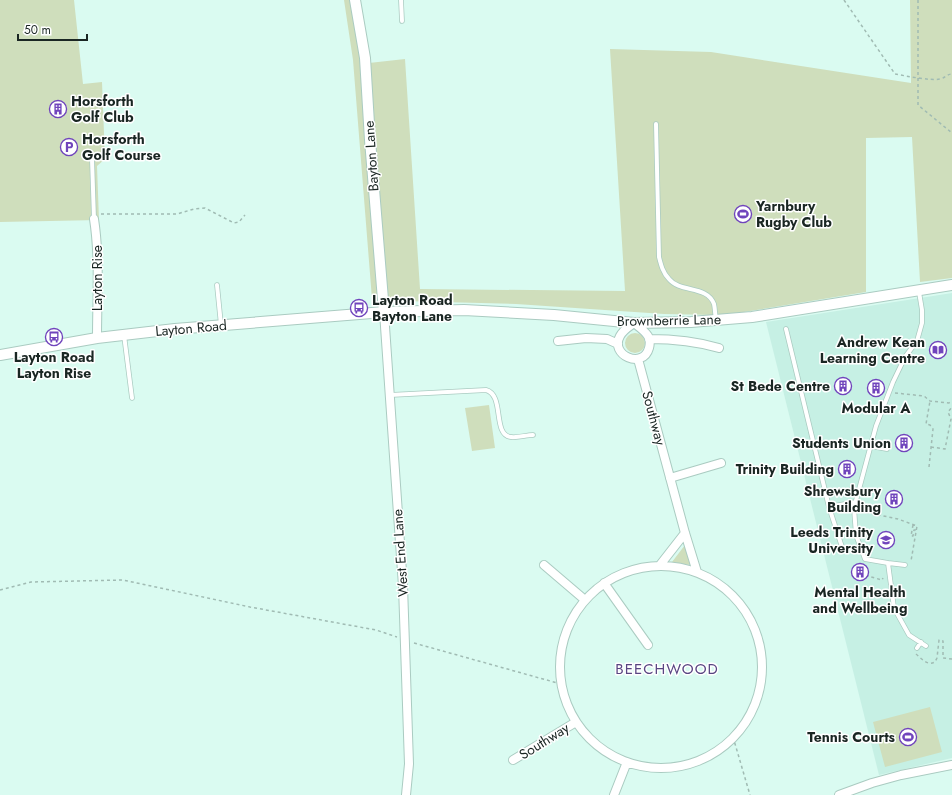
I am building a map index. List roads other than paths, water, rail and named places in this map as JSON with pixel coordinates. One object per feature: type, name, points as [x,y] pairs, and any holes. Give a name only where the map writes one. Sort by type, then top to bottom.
[{"type":"street","name":"Bayton Lane","points":[[355,0],[365,58],[384,312]]},
{"type":"street","name":"Layton Rise","points":[[94,216],[96,234],[97,338]]},
{"type":"street","name":"Brownberrie Lane","points":[[384,312],[464,310],[554,315],[634,323],[691,322],[752,317],[952,286]]},
{"type":"street","name":"Layton Road","points":[[0,355],[97,338],[221,325],[384,312]]},
{"type":"street","name":"West End Lane","points":[[384,312],[402,586],[409,764],[406,795]]},
{"type":"street","points":[[634,323],[649,339],[649,349],[647,353],[638,359],[629,359],[619,349],[618,344],[620,336],[634,323]]},
{"type":"street","points":[[558,341],[586,338],[607,338],[618,344]]},
{"type":"street","points":[[649,339],[680,339],[719,348]]},
{"type":"street","name":"Southway","points":[[638,359],[697,572]]},
{"type":"street","points":[[670,478],[721,463]]},
{"type":"street","points":[[660,565],[685,533]]},
{"type":"street","points":[[544,565],[585,600]]},
{"type":"street","name":"Southway","points":[[660,565],[679,567],[697,572],[720,584],[739,602],[753,624],[761,650],[762,676],[756,701],[744,725],[726,744],[704,758],[679,766],[653,768],[627,762],[598,746],[576,722],[567,705],[561,684],[560,663],[563,640],[572,619],[585,600],[604,583],[621,574],[640,568],[660,565]]},
{"type":"street","points":[[604,583],[648,645]]},
{"type":"street","name":"Southway","points":[[513,760],[576,722]]},
{"type":"street","points":[[614,795],[627,762]]},
{"type":"street","points":[[839,795],[872,783],[901,775],[952,765]]},
{"type":"lane","points":[[401,0],[402,21]]},
{"type":"lane","points":[[656,124],[659,256],[663,270],[669,280],[678,286],[697,290],[710,298],[714,304],[716,320]]},
{"type":"lane","points":[[92,158],[94,216]]},
{"type":"lane","points":[[217,285],[221,325]]},
{"type":"lane","points":[[905,565],[865,559],[856,535],[854,511],[876,426],[905,357],[917,341],[922,323],[922,310],[919,291]]},
{"type":"lane","points":[[786,329],[829,508],[842,547]]},
{"type":"lane","points":[[124,335],[132,398]]},
{"type":"lane","points":[[389,395],[486,390],[493,394],[502,429],[506,435],[510,437],[533,435]]},
{"type":"lane","points":[[870,446],[887,449]]},
{"type":"lane","points":[[829,508],[856,502]]},
{"type":"lane","points":[[888,563],[894,608],[909,635],[926,646]]},
{"type":"lane","points":[[917,648],[921,642]]},
{"type":"place","name":"Horsforth Golf Club","points":[[58,109]]},
{"type":"place","name":"Horsforth Golf Course","points":[[69,147]]},
{"type":"place","name":"Yarnbury Rugby Club","points":[[743,214]]},
{"type":"place","name":"Layton Road Bayton Lane","points":[[359,308]]},
{"type":"place","name":"Layton Road Layton Rise","points":[[54,337]]},
{"type":"place","name":"Andrew Kean Learning Centre","points":[[938,350]]},
{"type":"place","name":"St Bede Centre","points":[[843,386]]},
{"type":"place","name":"Modular A","points":[[876,388]]},
{"type":"place","name":"Students Union","points":[[904,443]]},
{"type":"place","name":"Trinity Building","points":[[847,469]]},
{"type":"place","name":"Shrewsbury Building","points":[[894,499]]},
{"type":"place","name":"Leeds Trinity University","points":[[886,540]]},
{"type":"place","name":"Mental Health and Wellbeing","points":[[860,572]]},
{"type":"place","name":"Tennis Courts","points":[[908,737]]},
{"type":"district","name":"BEECHWOOD","points":[[667,669]]}]
